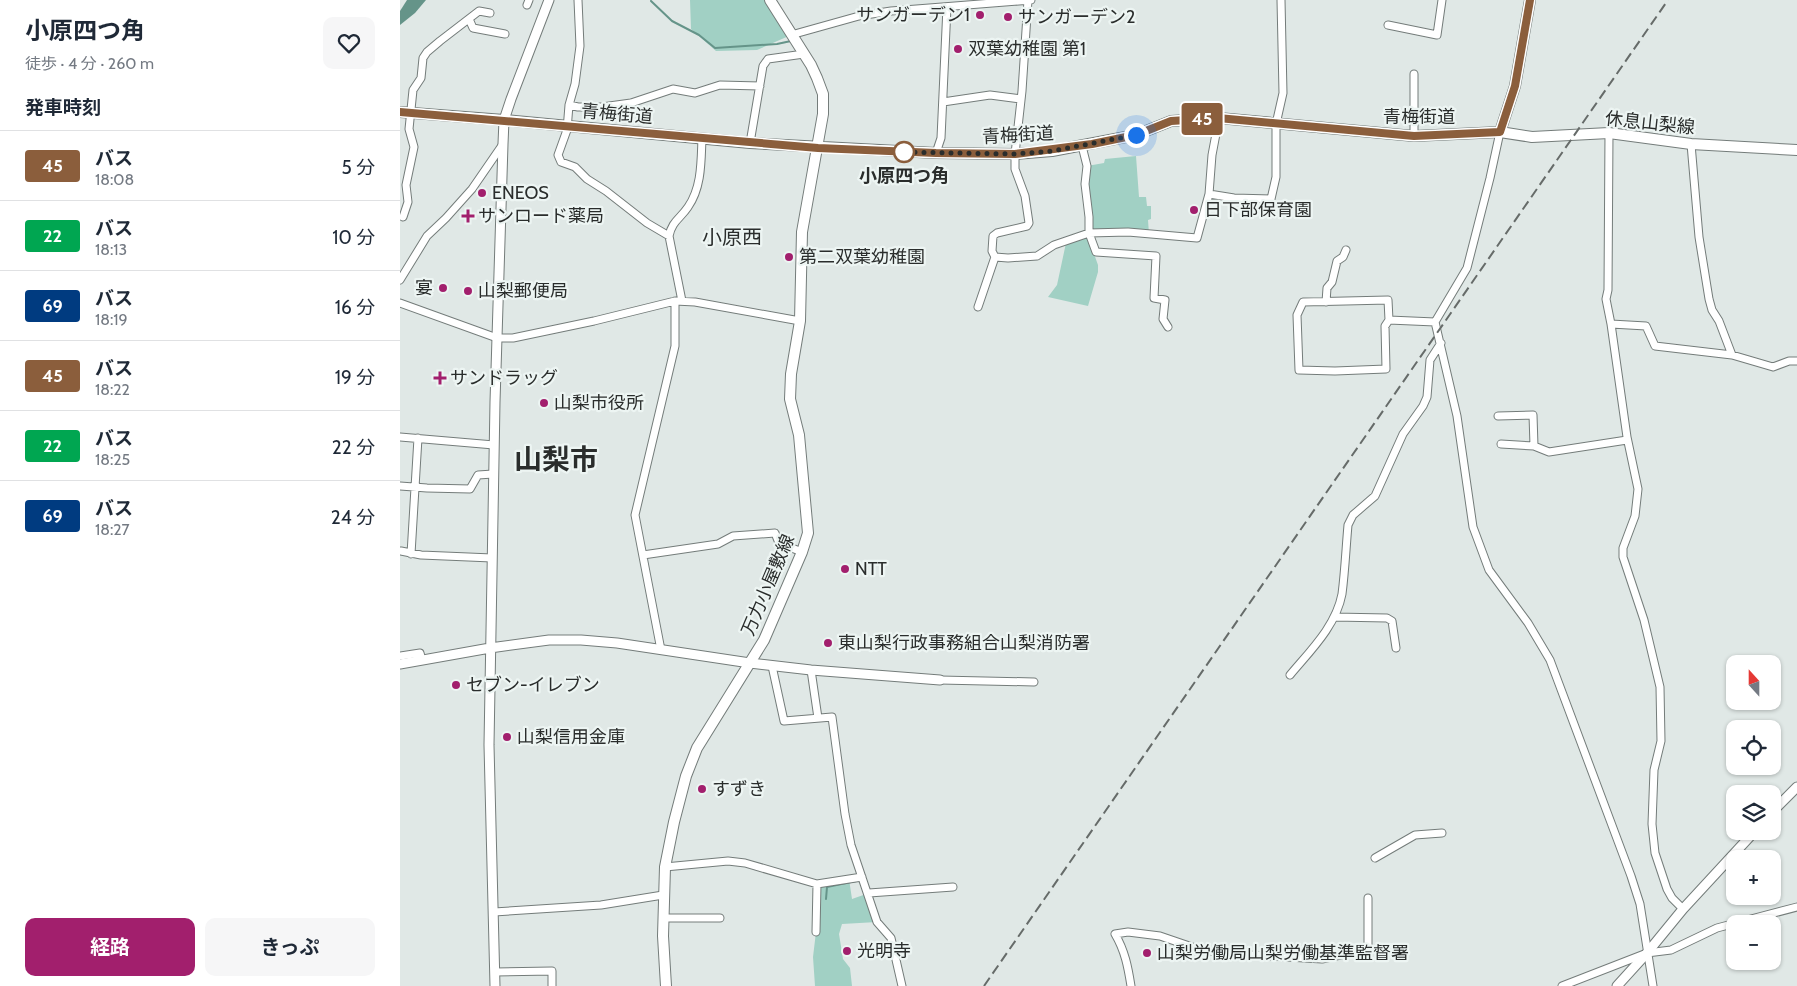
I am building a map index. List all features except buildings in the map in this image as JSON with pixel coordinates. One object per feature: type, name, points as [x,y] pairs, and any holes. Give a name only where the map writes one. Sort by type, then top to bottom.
[{"type":"main road","name":"万力小屋敷線","points":[[666,986],[663,918],[665,867],[686,776],[697,748],[764,640],[802,552],[808,533],[798,435],[790,399],[791,374],[800,321],[802,232],[818,148],[823,114],[823,94],[804,54],[770,0]]},
{"type":"main road","points":[[1500,132],[1515,86],[1530,0]]},
{"type":"main road","name":"青梅街道","points":[[400,112],[750,143],[936,153],[1015,154],[1082,146],[1136,135],[1171,121],[1218,118],[1414,136],[1500,132]]},
{"type":"main road","name":"休息山梨線","points":[[1500,132],[1532,137],[1609,133],[1691,144],[1797,150]]},
{"type":"street","points":[[495,986],[489,772],[490,648],[493,474],[504,120],[523,65],[549,0]]},
{"type":"street","points":[[578,0],[580,46],[575,84],[569,105],[568,126],[558,155],[561,162],[575,167],[587,179],[606,191],[647,223],[669,236]]},
{"type":"street","points":[[791,35],[859,16],[939,4],[947,6],[1029,0],[1015,154],[1015,169],[1025,196],[1029,223],[1027,226],[997,233],[993,236],[992,251],[995,257],[978,307]]},
{"type":"street","points":[[1209,194],[1234,198],[1271,200],[1276,177],[1276,124],[1283,93],[1281,0]]},
{"type":"street","points":[[1388,25],[1437,35],[1442,0]]},
{"type":"street","points":[[936,153],[941,138],[947,6]]},
{"type":"street","points":[[403,217],[408,202],[406,185],[414,147],[409,129],[413,90],[421,78],[424,58],[428,52],[479,11],[490,13]]},
{"type":"street","points":[[468,19],[473,28],[505,34]]},
{"type":"street","points":[[750,143],[763,66],[768,59],[804,54]]},
{"type":"street","points":[[1414,74],[1414,136]]},
{"type":"street","points":[[569,105],[602,107],[631,103],[673,89],[696,92],[720,85],[760,86]]},
{"type":"street","points":[[943,102],[990,95],[1021,99]]},
{"type":"street","points":[[995,257],[1037,256],[1054,245],[1089,233],[1128,232],[1198,238],[1209,194],[1212,155],[1218,118]]},
{"type":"street","points":[[1500,132],[1467,268],[1435,322],[1457,416],[1473,527],[1490,570],[1528,623],[1550,660],[1640,904],[1653,986]]},
{"type":"street","points":[[1609,133],[1608,290],[1606,299],[1627,440],[1638,489],[1635,516],[1623,548],[1623,557],[1644,620],[1660,687],[1660,741],[1654,770],[1652,824],[1655,853],[1667,889],[1672,898],[1683,909]]},
{"type":"street","points":[[661,650],[635,515],[675,346],[678,301],[669,236],[671,227],[688,208],[696,190],[700,174],[702,138]]},
{"type":"street","points":[[400,280],[426,236],[446,218],[472,189],[503,144]]},
{"type":"street","points":[[1691,144],[1699,237],[1709,299],[1732,355]]},
{"type":"street","points":[[1082,146],[1087,166],[1085,184],[1089,233],[1096,252],[1156,256],[1154,298],[1164,300],[1163,318],[1168,327]]},
{"type":"street","points":[[1326,302],[1326,288],[1332,282],[1337,261],[1346,250]]},
{"type":"street","points":[[1388,300],[1389,320],[1385,326],[1386,369],[1299,370],[1297,315],[1302,302],[1326,302],[1388,300]]},
{"type":"street","points":[[400,303],[497,338],[513,338],[594,322],[678,301],[800,321]]},
{"type":"street","points":[[1389,320],[1435,322]]},
{"type":"street","points":[[1611,324],[1646,326],[1655,346],[1732,355],[1773,367],[1789,361],[1797,361]]},
{"type":"street","points":[[1290,675],[1316,644],[1334,617],[1342,595],[1350,520],[1353,515],[1375,496],[1403,434],[1423,406],[1427,396],[1430,360],[1441,343]]},
{"type":"street","points":[[1498,416],[1534,415],[1534,446]]},
{"type":"street","points":[[400,437],[494,445]]},
{"type":"street","points":[[411,554],[418,438]]},
{"type":"street","points":[[1501,444],[1534,446],[1549,452],[1627,440]]},
{"type":"street","points":[[400,486],[470,489],[478,475],[493,474]]},
{"type":"street","points":[[643,555],[718,544],[733,536],[775,532],[779,543],[802,552]]},
{"type":"street","points":[[400,552],[447,557],[492,558]]},
{"type":"street","points":[[1334,617],[1387,618],[1392,621],[1396,648]]},
{"type":"street","points":[[400,664],[549,640],[581,640],[617,643],[810,670],[940,680],[1034,682]]},
{"type":"street","points":[[400,656],[420,653],[422,660]]},
{"type":"street","points":[[772,666],[784,720],[832,717],[851,844],[869,892],[877,922],[891,938],[902,986]]},
{"type":"street","points":[[810,670],[818,718]]},
{"type":"street","points":[[1781,803],[1797,787]]},
{"type":"street","points":[[1375,858],[1415,835],[1442,833]]},
{"type":"street","points":[[1617,986],[1647,954],[1683,909],[1747,840]]},
{"type":"street","points":[[665,867],[728,861],[745,863],[817,884],[862,877]]},
{"type":"street","points":[[816,932],[817,884]]},
{"type":"street","points":[[869,892],[953,887]]},
{"type":"street","points":[[494,912],[601,905],[663,895]]},
{"type":"street","points":[[1131,986],[1127,960],[1122,945],[1115,934],[1128,932],[1160,936],[1201,950],[1221,953],[1322,959],[1368,949],[1368,898]]},
{"type":"street","points":[[1562,986],[1647,954],[1671,950],[1718,928],[1797,907]]},
{"type":"street","points":[[663,918],[720,918]]},
{"type":"street","points":[[495,972],[552,971],[552,986]]},
{"type":"shaded area","points":[[407,0],[426,0],[415,13],[400,25],[400,11]]},
{"type":"shaded area","points":[[690,0],[770,0],[791,35],[757,50],[716,51],[691,29]]},
{"type":"shaded area","points":[[1136,156],[1139,197],[1146,197],[1147,206],[1151,206],[1151,219],[1148,220],[1149,234],[1092,235],[1087,166],[1104,163],[1105,159]]},
{"type":"shaded area","points":[[1088,237],[1098,265],[1098,272],[1088,306],[1048,297],[1057,285],[1066,243]]},
{"type":"shaded area","points":[[849,879],[852,899],[869,893],[877,922],[842,924],[839,934],[843,959],[850,968],[852,986],[815,986],[813,957],[816,932],[817,884]]},
{"type":"waterway","points":[[651,1],[672,21],[699,35],[715,48],[777,44],[791,41]]},
{"type":"waterway","points":[[826,899],[827,887],[856,881]]},
{"type":"railway","points":[[984,986],[1668,0]]},
{"type":"bus line","name":"45","points":[[400,112],[750,143],[936,153],[1015,154],[1052,151],[1136,135],[1171,121],[1218,118],[1329,130],[1414,136],[1500,132],[1515,86],[1530,0]]},
{"type":"place","name":"サンガーデン1","points":[[980,15]]},
{"type":"place","name":"サンガーデン2","points":[[1008,17]]},
{"type":"place","name":"双葉幼稚園 第1","points":[[958,49]]},
{"type":"place","name":"小原四つ角","points":[[904,152]]},
{"type":"place","name":"ENEOS","points":[[482,193]]},
{"type":"place","name":"日下部保育園","points":[[1194,210]]},
{"type":"place","name":"サンロード薬局","points":[[468,216]]},
{"type":"place","name":"第二双葉幼稚園","points":[[789,257]]},
{"type":"place","name":"宴","points":[[443,288]]},
{"type":"place","name":"山梨郵便局","points":[[468,291]]},
{"type":"place","name":"サンドラッグ","points":[[440,378]]},
{"type":"place","name":"山梨市役所","points":[[544,403]]},
{"type":"place","name":"NTT","points":[[845,569]]},
{"type":"place","name":"東山梨行政事務組合山梨消防署","points":[[828,643]]},
{"type":"place","name":"セブン-イレブン","points":[[456,685]]},
{"type":"place","name":"山梨信用金庫","points":[[507,737]]},
{"type":"place","name":"すずき","points":[[702,789]]},
{"type":"place","name":"光明寺","points":[[847,951]]},
{"type":"place","name":"山梨労働局山梨労働基準監督署","points":[[1147,953]]},
{"type":"district","name":"小原西","points":[[732,237]]},
{"type":"district","name":"山梨市","points":[[556,459]]},
{"type":"route","points":[[904,152],[896,152],[1015,154],[1052,151],[1136,135]]}]
